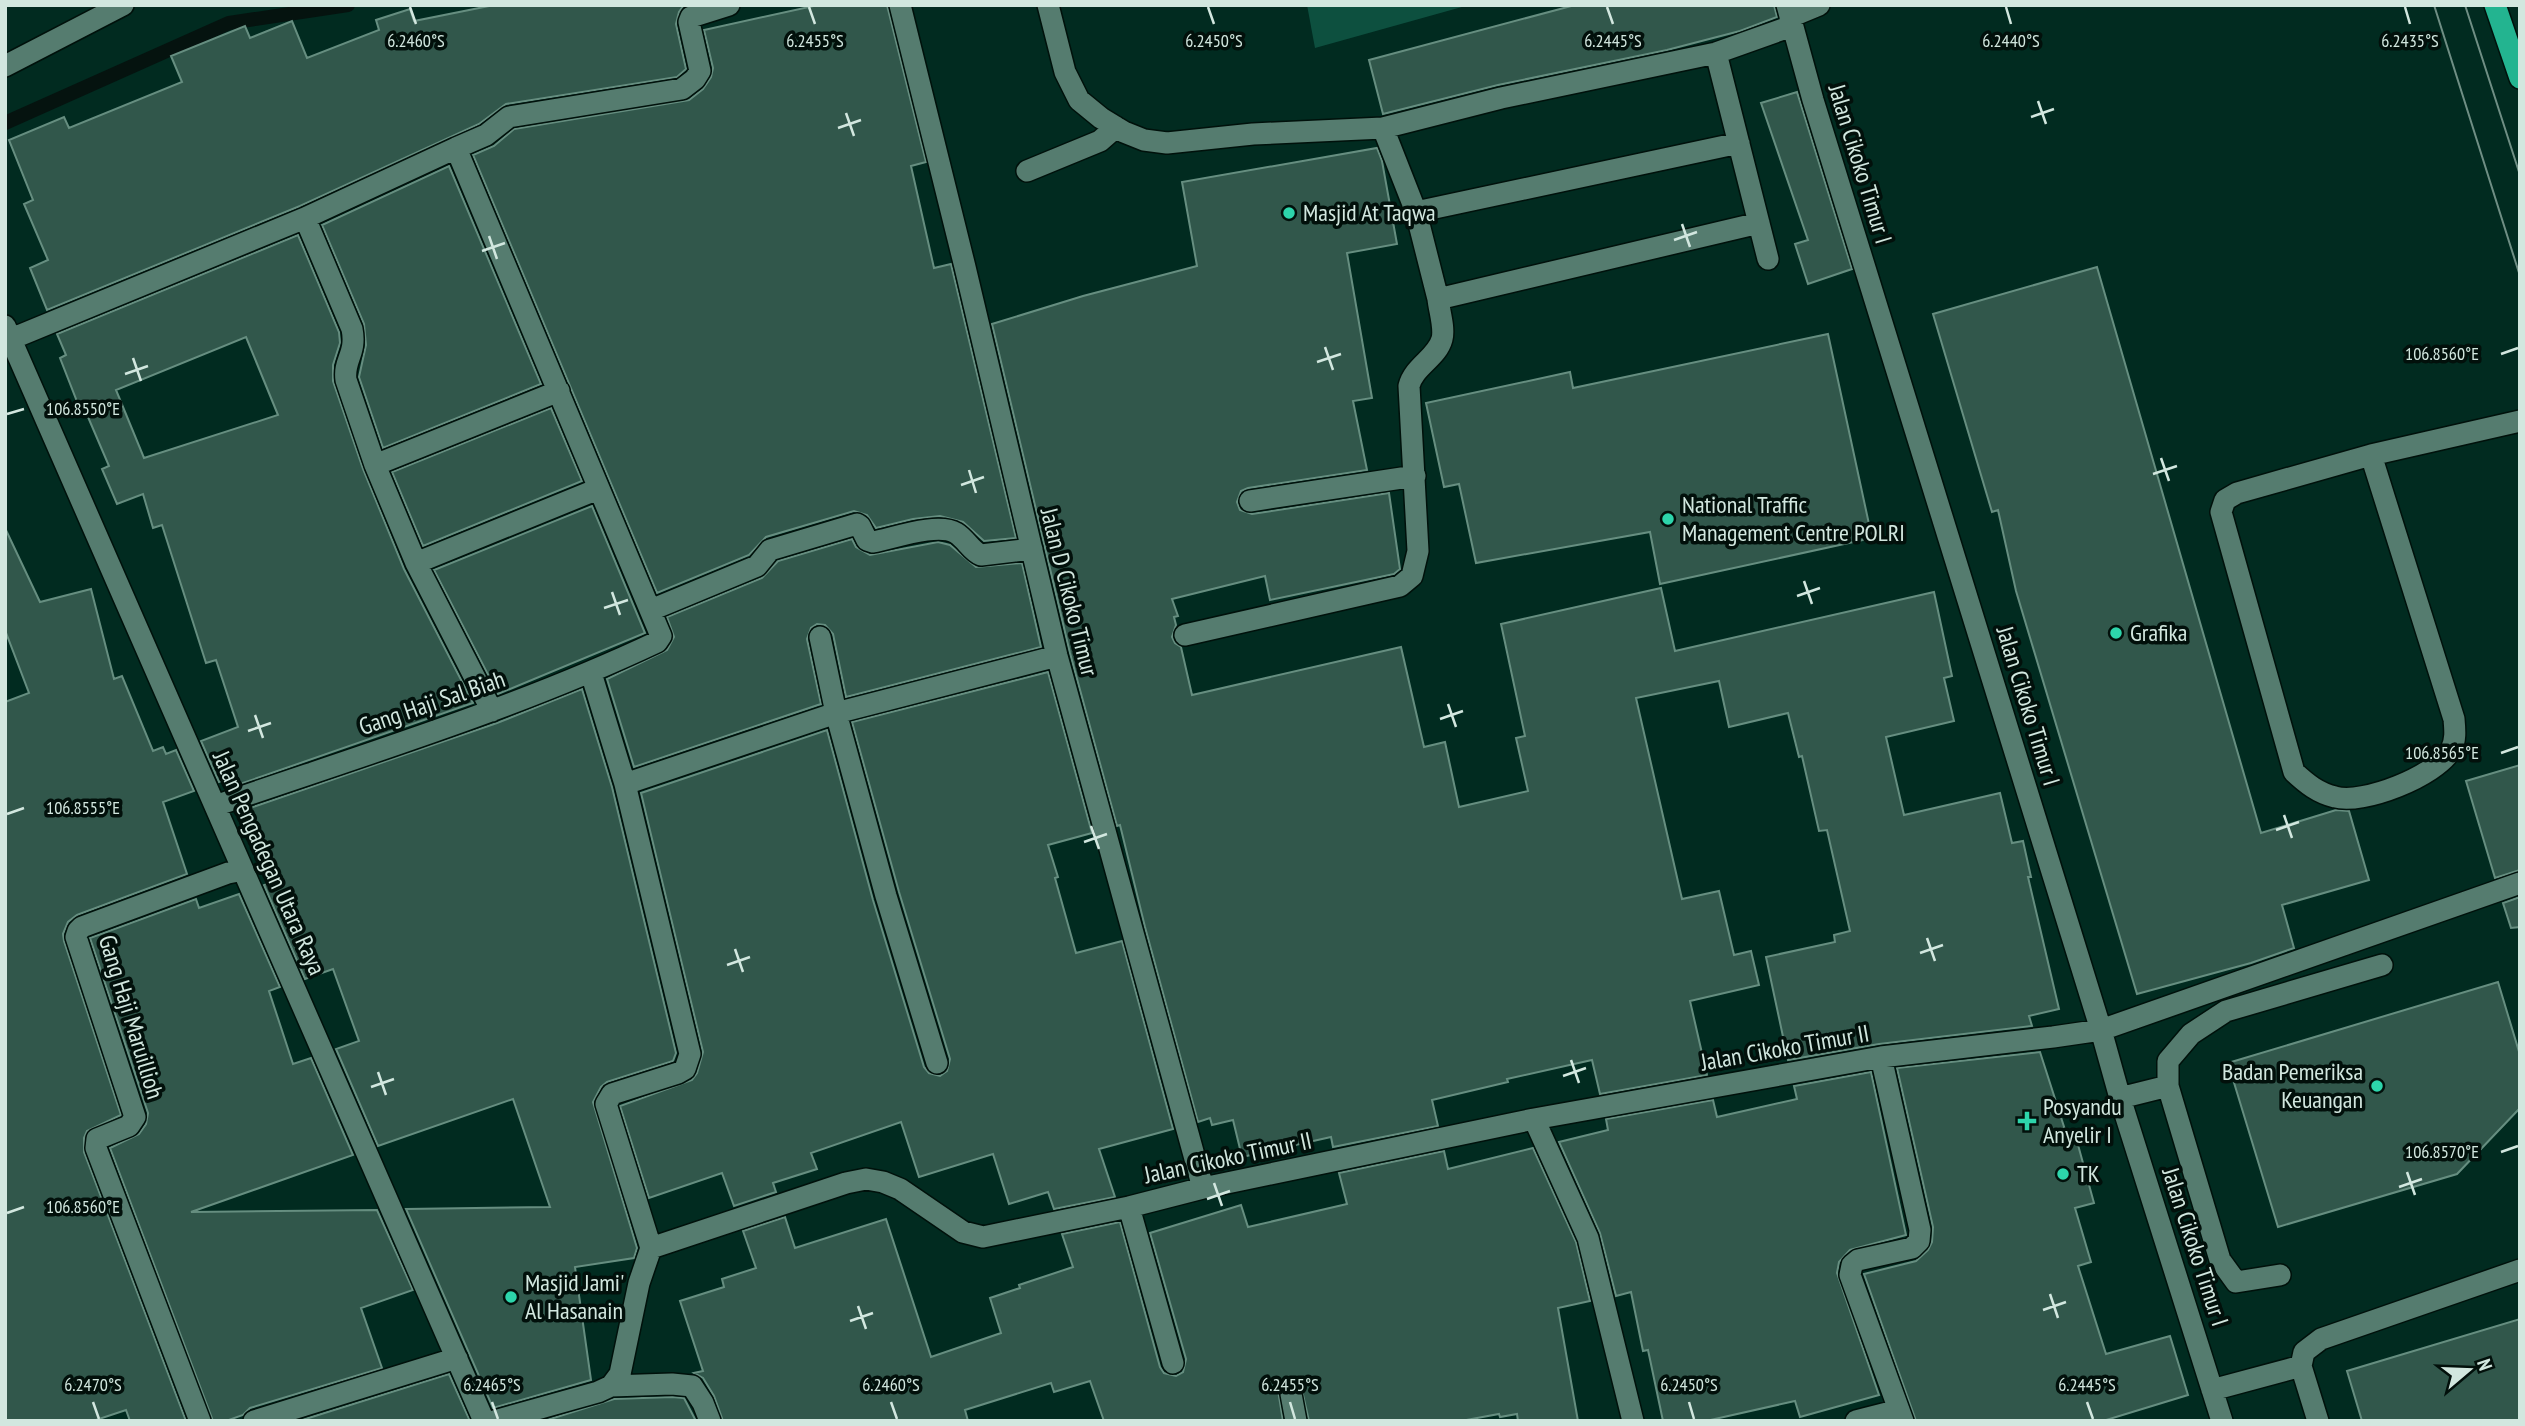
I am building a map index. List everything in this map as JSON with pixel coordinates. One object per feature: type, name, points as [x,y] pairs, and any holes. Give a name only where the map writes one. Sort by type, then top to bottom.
[{"type":"highway","points":[[2495,5],[2520,78]]},
{"type":"street","points":[[5,66],[122,5]]},
{"type":"street","points":[[8,332],[305,218],[486,135],[509,117],[682,89],[695,79],[699,71],[689,22],[691,17],[729,5]]},
{"type":"street","name":"Jalan D Cikoko Timur","points":[[900,5],[1056,656],[1203,1188]]},
{"type":"street","points":[[1048,5],[1065,72],[1079,100],[1116,127],[1144,140],[1167,143],[1253,134],[1383,128],[1501,98],[1716,53],[1790,16],[1819,5]]},
{"type":"street","name":"Jalan Cikoko Timur I","points":[[1790,16],[1817,113],[2222,1421]]},
{"type":"street","points":[[1716,53],[1768,259]]},
{"type":"street","points":[[1027,171],[1100,141],[1116,127]]},
{"type":"street","points":[[1185,635],[1400,586],[1412,576],[1418,551],[1409,386],[1413,375],[1436,351],[1442,339],[1438,299],[1416,212],[1383,128]]},
{"type":"street","points":[[1416,212],[1739,143]]},
{"type":"street","points":[[456,148],[651,610],[757,566],[770,550],[857,524],[867,540],[873,542],[931,530],[950,530],[981,555],[1032,549]]},
{"type":"street","points":[[305,218],[352,329],[355,343],[345,372],[346,380],[375,465],[416,563],[492,710]]},
{"type":"street","points":[[1438,299],[1759,223]]},
{"type":"street","name":"Jalan Pengadegan Utara Raya","points":[[8,332],[484,1421]]},
{"type":"street","points":[[375,465],[559,391]]},
{"type":"street","points":[[2371,455],[2454,719],[2456,737],[2450,752],[2425,772],[2397,787],[2366,797],[2337,798],[2313,789],[2294,772],[2221,512],[2225,500],[2237,494],[2371,455],[2520,421]]},
{"type":"street","points":[[1250,501],[1415,476]]},
{"type":"street","points":[[416,563],[598,489]]},
{"type":"street","name":"Gang Haji Sal Biah","points":[[215,806],[591,673],[657,642],[661,636],[651,610]]},
{"type":"street","points":[[820,637],[836,713],[908,974],[937,1063]]},
{"type":"street","points":[[625,785],[836,713],[1056,656]]},
{"type":"street","points":[[494,1421],[598,1392],[611,1385],[620,1374],[639,1283],[651,1248],[606,1104],[607,1099],[612,1094],[678,1073],[685,1069],[690,1054],[625,785],[591,673]]},
{"type":"street","name":"Gang Haji Maruillioh","points":[[200,1421],[96,1148],[97,1139],[129,1126],[135,1117],[76,937],[82,927],[228,873],[243,870]]},
{"type":"street","name":"Jalan Cikoko Timur II","points":[[651,1248],[846,1182],[866,1178],[900,1189],[963,1231],[983,1237],[1534,1119],[1881,1057],[2101,1030],[2520,883]]},
{"type":"street","points":[[2280,1275],[2236,1282],[2220,1260],[2168,1086],[2168,1061],[2191,1034],[2226,1011],[2382,965]]},
{"type":"street","points":[[1856,1421],[1901,1416],[1850,1275],[1852,1265],[1858,1260],[1912,1248],[1919,1241],[1920,1230],[1881,1057]]},
{"type":"street","points":[[2120,1098],[2168,1086]]},
{"type":"street","points":[[1534,1119],[1588,1238],[1633,1421]]},
{"type":"street","points":[[1129,1207],[1173,1363]]},
{"type":"street","points":[[2318,1421],[2301,1366],[2304,1352],[2321,1339],[2520,1269]]},
{"type":"street","points":[[254,1421],[457,1358]]},
{"type":"street","points":[[2212,1390],[2301,1366]]},
{"type":"street","points":[[611,1385],[692,1386],[710,1421]]},
{"type":"street","points":[[1291,1394],[1296,1421]]},
{"type":"green space","points":[[1307,5],[1469,5],[1315,48]]},
{"type":"building","points":[[494,5],[684,5],[676,24],[686,69],[677,77],[506,104],[479,124],[300,206],[47,310],[30,268],[48,260],[24,204],[33,200],[9,140],[64,117],[69,128],[182,82],[171,56],[245,26],[250,38],[292,21],[307,58],[379,30],[376,20],[410,9],[414,21]]},
{"type":"building","points":[[818,5],[887,5],[926,162],[911,166],[934,268],[951,264],[1016,538],[984,541],[963,522],[940,516],[876,528],[867,515],[854,511],[766,537],[749,555],[657,593],[473,155],[494,146],[514,129],[689,100],[703,89],[713,68],[704,30]]},
{"type":"building","points":[[1575,5],[1774,5],[1777,17],[1740,31],[1667,50],[1498,85],[1383,114],[1369,60]]},
{"type":"building","points":[[1797,92],[1852,269],[1808,284],[1795,244],[1808,240],[1761,103]]},
{"type":"building","points":[[1377,148],[1382,161],[1397,244],[1347,253],[1372,398],[1353,401],[1367,470],[1248,488],[1241,491],[1237,502],[1240,510],[1252,514],[1389,493],[1400,569],[1394,574],[1270,600],[1265,576],[1172,599],[1178,616],[1174,617],[1176,625],[1172,637],[1181,647],[1192,695],[1401,647],[1424,747],[1445,742],[1459,807],[1528,791],[1516,738],[1525,736],[1501,624],[1661,588],[1675,651],[1934,592],[1952,676],[1944,678],[1954,721],[1886,737],[1904,815],[2000,793],[2012,843],[2023,841],[2031,877],[2028,877],[2059,1009],[2029,1016],[2032,1026],[1879,1044],[1788,1060],[1766,957],[1835,942],[1834,935],[1850,931],[1827,830],[1819,831],[1802,756],[1799,757],[1788,713],[1729,727],[1719,681],[1636,698],[1682,899],[1719,891],[1734,955],[1751,951],[1759,985],[1690,1001],[1707,1075],[1600,1094],[1592,1060],[1507,1079],[1508,1082],[1432,1100],[1438,1126],[1333,1147],[1331,1137],[1242,1157],[1233,1120],[1212,1125],[1210,1118],[1198,1122],[1120,825],[1117,826],[1070,653],[992,324],[1083,296],[1197,266],[1182,182]]},
{"type":"building","points":[[449,166],[541,384],[383,448],[359,377],[366,345],[364,324],[322,225]]},
{"type":"building","points":[[298,235],[339,332],[340,343],[333,365],[333,381],[363,469],[404,569],[473,703],[240,784],[236,776],[219,782],[201,741],[238,727],[216,660],[206,663],[162,525],[153,528],[143,494],[117,504],[102,469],[109,466],[82,403],[78,404],[60,358],[66,355],[57,334]],"holes":[[[246,337],[278,415],[144,458],[116,390]]]},
{"type":"building","name":"Grafika","points":[[2097,267],[2261,833],[2336,810],[2349,811],[2369,880],[2282,905],[2294,948],[2251,963],[2137,994],[2016,591],[1998,510],[1992,512],[1933,314]]},
{"type":"building","name":"National Traffic Management Centre POLRI","points":[[1828,334],[1872,538],[1660,584],[1650,532],[1476,563],[1459,484],[1444,487],[1426,403],[1570,372],[1573,388]]},
{"type":"building","points":[[551,408],[582,481],[423,546],[392,472]]},
{"type":"building","points":[[592,506],[645,633],[498,694],[434,570]]},
{"type":"building","points":[[5,528],[40,602],[91,589],[114,679],[122,676],[153,751],[163,747],[166,754],[176,750],[194,791],[163,802],[187,874],[77,915],[68,922],[63,934],[121,1115],[87,1131],[84,1152],[186,1421],[130,1421],[126,1410],[93,1421],[5,1421],[5,702],[29,693],[5,630]]},
{"type":"building","points":[[852,539],[856,547],[870,555],[938,542],[950,545],[976,567],[1022,563],[1041,647],[846,697],[833,634],[825,625],[817,624],[811,628],[807,639],[821,704],[634,767],[607,679],[667,650],[674,637],[667,617],[762,578],[778,561]]},
{"type":"building","points":[[1048,672],[1092,833],[1048,845],[1058,877],[1055,878],[1076,953],[1122,941],[1173,1129],[1099,1149],[1115,1197],[1054,1209],[1048,1192],[1009,1204],[993,1154],[919,1177],[901,1122],[811,1153],[817,1169],[773,1183],[776,1192],[734,1206],[722,1173],[649,1198],[620,1106],[692,1080],[703,1052],[641,793],[827,730],[873,900],[924,1067],[929,1073],[940,1076],[947,1071],[950,1059],[899,892],[852,722]]},
{"type":"building","points":[[582,689],[612,787],[676,1053],[673,1061],[607,1082],[593,1102],[637,1248],[634,1258],[575,1267],[591,1380],[493,1408],[406,1209],[550,1207],[513,1099],[378,1146],[336,1049],[359,1041],[333,969],[305,979],[264,885],[282,879],[250,808],[497,723]]},
{"type":"building","points":[[2520,765],[2520,870],[2495,878],[2466,781]]},
{"type":"building","points":[[239,894],[280,987],[269,991],[293,1064],[311,1058],[353,1155],[191,1212],[377,1210],[413,1290],[361,1308],[382,1368],[250,1408],[243,1415],[226,1421],[213,1421],[110,1148],[139,1134],[146,1124],[148,1113],[90,938],[196,899],[199,908]]},
{"type":"building","points":[[2520,897],[2520,927],[2511,928],[2503,903]]},
{"type":"building","name":"Badan Pemeriksa Keuangan","points":[[2498,982],[2520,1055],[2520,1108],[2457,1174],[2278,1227],[2228,1063]]},
{"type":"building","points":[[2040,1052],[2067,1136],[2075,1134],[2094,1203],[2075,1208],[2091,1262],[2078,1266],[2106,1354],[2170,1336],[2188,1395],[2103,1421],[1916,1421],[1864,1274],[1916,1261],[1932,1242],[1933,1227],[1897,1068]]},
{"type":"building","points":[[1871,1072],[1906,1235],[1850,1250],[1839,1262],[1837,1273],[1879,1395],[1800,1417],[1795,1401],[1706,1421],[1663,1421],[1648,1350],[1643,1351],[1631,1292],[1616,1296],[1600,1233],[1559,1142],[1608,1130],[1606,1119],[1713,1100],[1717,1117],[1797,1099],[1794,1086]]},
{"type":"building","points":[[1533,1148],[1576,1242],[1590,1301],[1558,1308],[1578,1421],[1518,1421],[1517,1414],[1500,1417],[1499,1414],[1461,1421],[1309,1421],[1301,1386],[1289,1381],[1278,1390],[1283,1421],[1104,1421],[1090,1381],[1054,1392],[1051,1383],[965,1410],[968,1421],[723,1421],[714,1396],[703,1378],[694,1373],[703,1371],[680,1301],[724,1287],[722,1279],[756,1268],[743,1231],[785,1217],[795,1248],[886,1219],[931,1357],[1001,1333],[990,1298],[1073,1267],[1062,1234],[1120,1222],[1160,1367],[1164,1373],[1176,1376],[1183,1372],[1186,1359],[1150,1233],[1241,1205],[1248,1227],[1347,1204],[1339,1173],[1444,1151],[1448,1169]]},
{"type":"building","points":[[2520,1319],[2520,1421],[2362,1421],[2347,1371]]},
{"type":"building","points":[[449,1374],[470,1421],[299,1421]]},
{"type":"building","points":[[684,1398],[696,1421],[544,1421],[614,1399]]},
{"type":"waterway","points":[[5,123],[229,23],[348,5]]},
{"type":"tram line","points":[[2434,5],[2520,276]]},
{"type":"tram line","points":[[2465,5],[2520,175]]},
{"type":"place","name":"Masjid At Taqwa","points":[[1289,213]]},
{"type":"place","name":"National Traffic Management Centre POLRI","points":[[1668,519]]},
{"type":"place","name":"Grafika","points":[[2116,633]]},
{"type":"place","name":"Badan Pemeriksa Keuangan","points":[[2377,1086]]},
{"type":"place","name":"Posyandu Anyelir I","points":[[2027,1121]]},
{"type":"place","name":"TK","points":[[2063,1174]]},
{"type":"place","name":"Masjid Jami' Al Hasanain","points":[[511,1297]]}]
